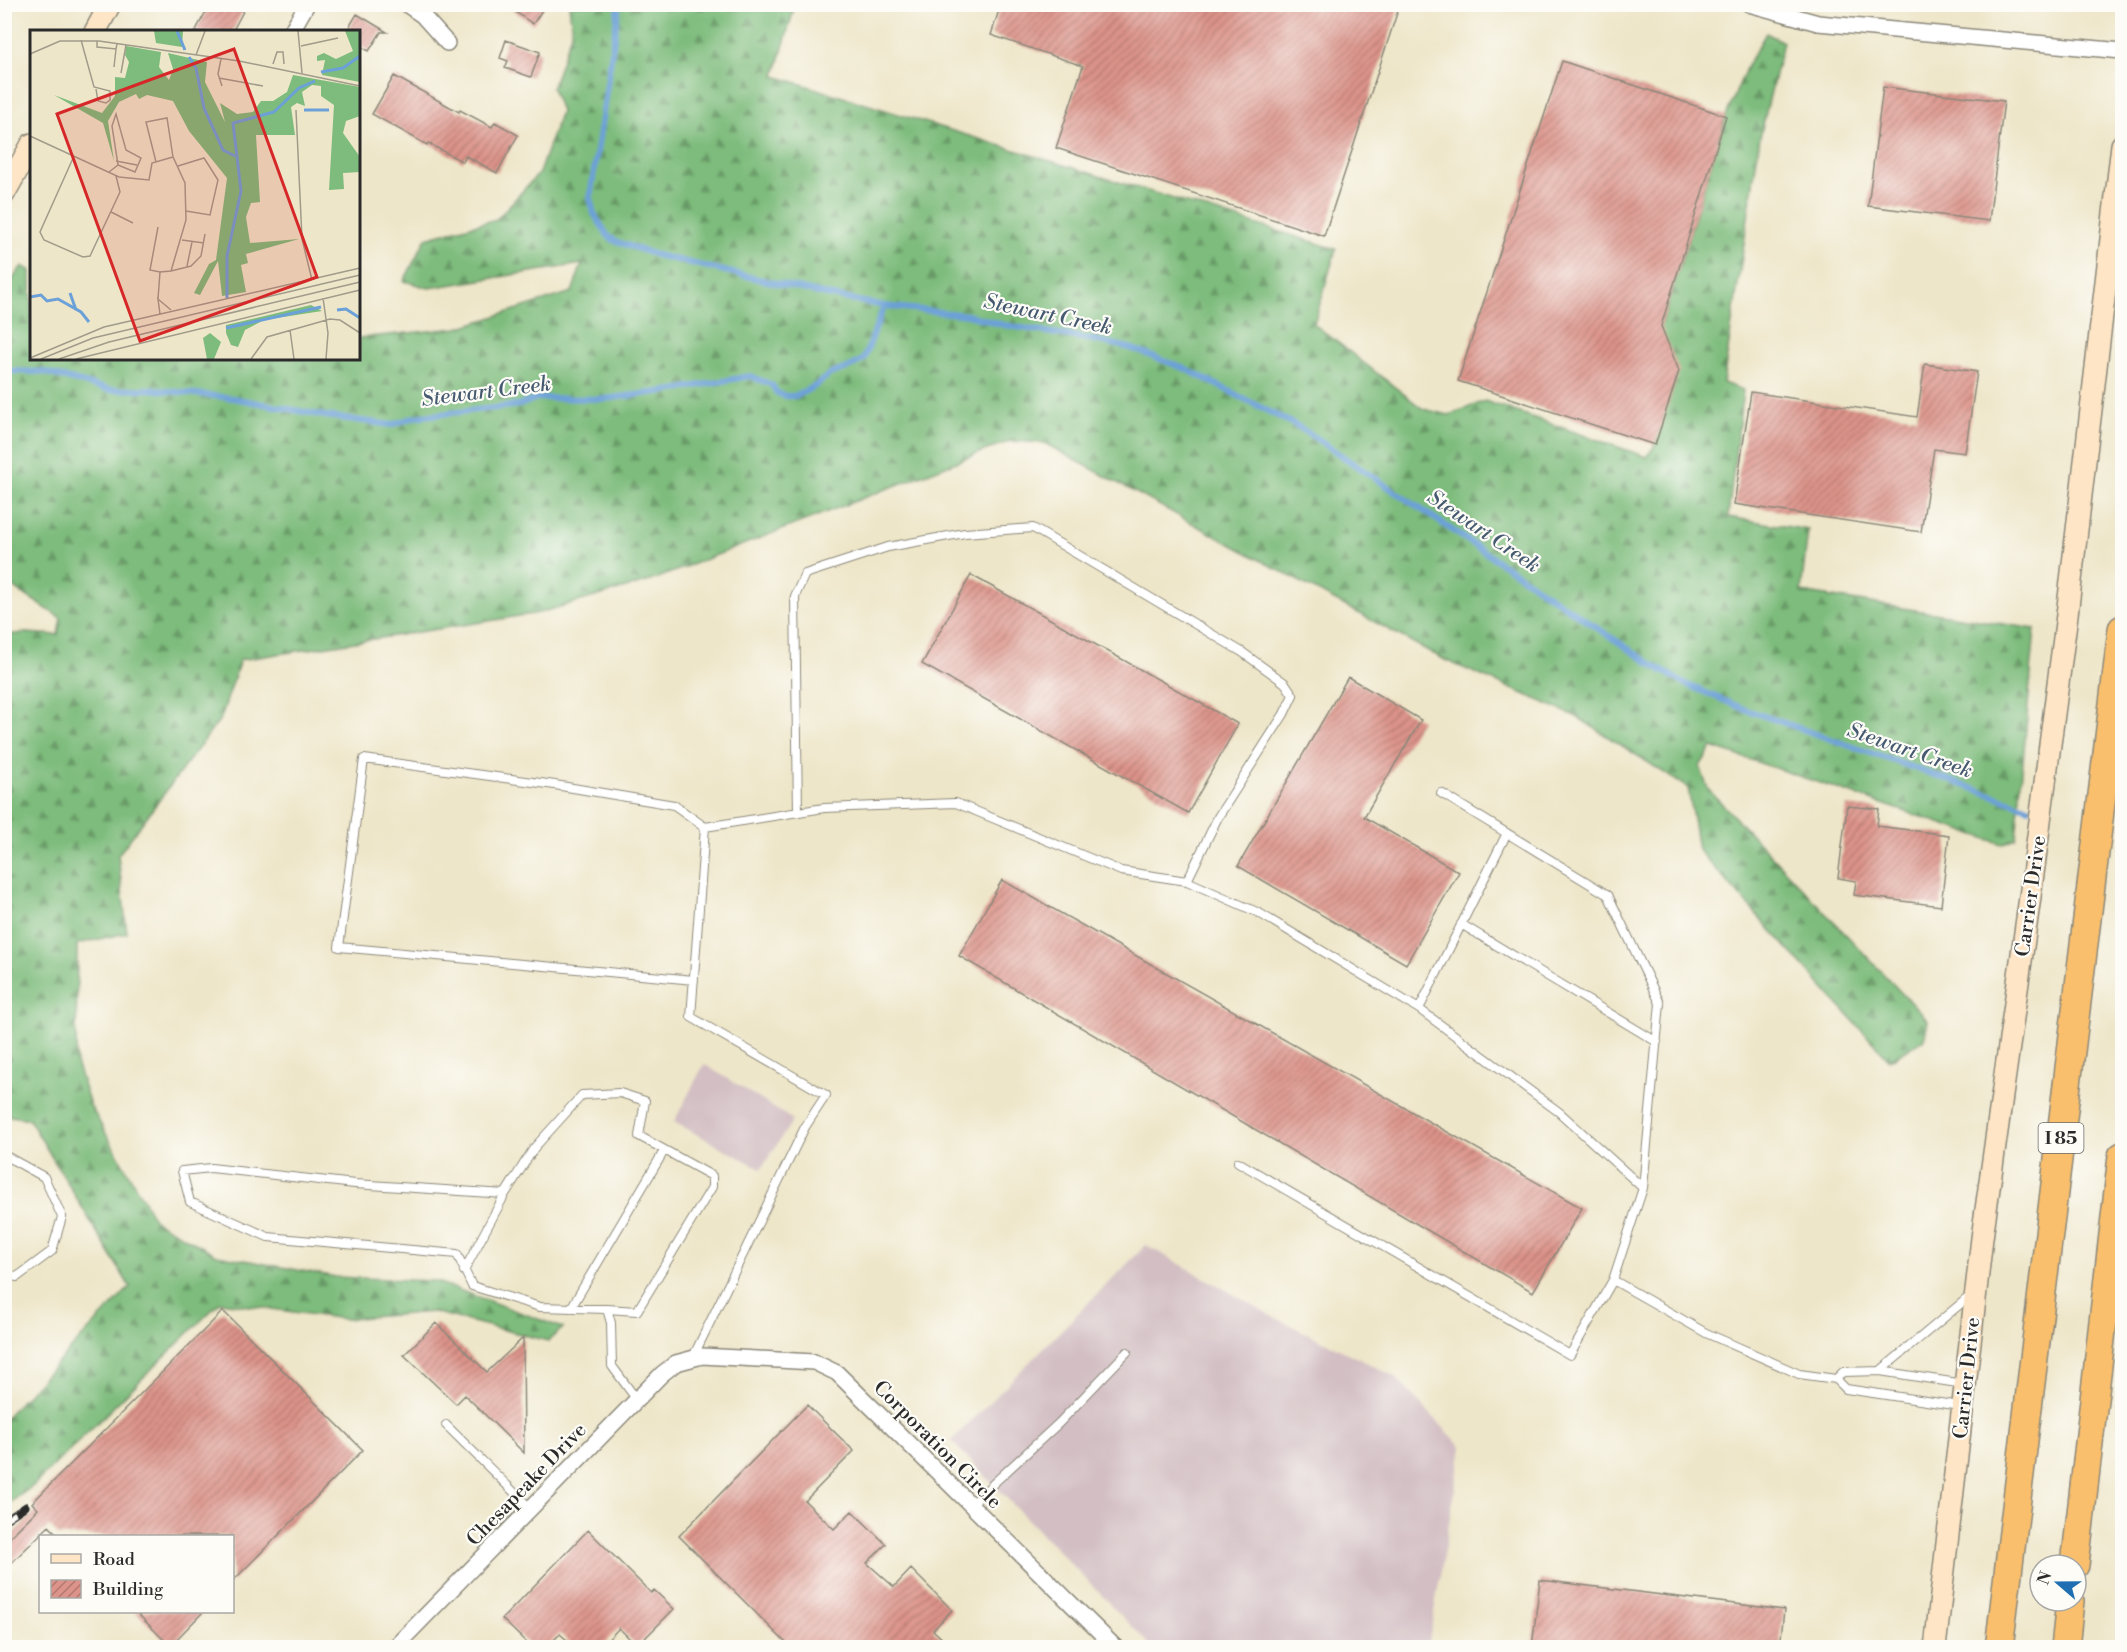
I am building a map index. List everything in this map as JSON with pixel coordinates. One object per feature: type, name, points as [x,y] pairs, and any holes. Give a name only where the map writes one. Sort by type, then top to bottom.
[{"type":"highway","name":"I 85","points":[[1999,1647],[2122,629]]},
{"type":"highway","points":[[2076,1553],[2122,1156]]},
{"type":"highway","points":[[2065,1647],[2069,1613]]},
{"type":"street","points":[[96,30],[110,4]]},
{"type":"street","points":[[292,30],[307,4]]},
{"type":"street","points":[[406,4],[422,15],[447,43]]},
{"type":"street","points":[[1749,4],[1818,23],[2122,51]]},
{"type":"street","name":"Carrier Drive","points":[[1935,1647],[1976,1291],[2067,615],[2122,145]]},
{"type":"street","points":[[4,194],[30,148]]},
{"type":"street","name":"Chesapeake Drive","points":[[403,1644],[637,1400],[676,1363],[693,1357]]},
{"type":"street","name":"Corporation Circle","points":[[693,1357],[814,1362],[837,1373],[969,1506],[1116,1647]]},
{"type":"lane","points":[[798,812],[795,596],[805,574],[888,547],[965,533],[1033,528],[1242,652],[1285,683],[1293,695],[1284,714],[1218,817],[1187,882]]},
{"type":"lane","points":[[694,980],[339,947],[364,759],[555,785],[674,805],[705,827],[824,808],[956,803],[1121,871],[1187,882],[1259,913],[1419,1009],[1559,1112],[1642,1188]]},
{"type":"lane","points":[[1238,1162],[1570,1355],[1612,1280],[1642,1188],[1660,1004],[1608,894],[1441,794]]},
{"type":"lane","points":[[693,1357],[805,1127],[826,1095],[691,1017],[705,827]]},
{"type":"lane","points":[[1419,1009],[1507,833]]},
{"type":"lane","points":[[1461,924],[1657,1042]]},
{"type":"lane","points":[[464,1271],[505,1194],[534,1148],[582,1095],[620,1093],[645,1101],[639,1136],[712,1176],[712,1187],[637,1311],[540,1307],[472,1286],[464,1271],[457,1254],[268,1237],[190,1203],[182,1171],[211,1168],[356,1185],[505,1194]]},
{"type":"lane","points":[[571,1308],[664,1151]]},
{"type":"lane","points":[[4,1155],[44,1177],[62,1216],[52,1251],[17,1277],[4,1275]]},
{"type":"lane","points":[[1612,1280],[1706,1333],[1798,1374],[1836,1379],[1846,1389],[1963,1406]]},
{"type":"lane","points":[[1880,1371],[1976,1291]]},
{"type":"lane","points":[[607,1309],[611,1323],[612,1366],[637,1400]]},
{"type":"lane","points":[[969,1506],[1059,1423],[1127,1352]]},
{"type":"lane","points":[[1836,1379],[1843,1372],[1880,1371],[1966,1385]]},
{"type":"lane","points":[[446,1425],[531,1509]]},
{"type":"shaded area","points":[[704,1064],[793,1120],[761,1169],[674,1122]]},
{"type":"shaded area","points":[[1146,1245],[1274,1317],[1394,1376],[1462,1447],[1428,1647],[1152,1647],[951,1441]]},
{"type":"green space","points":[[569,5],[795,5],[775,76],[1336,249],[1314,324],[1423,409],[1449,415],[1485,401],[1647,457],[1655,445],[1661,326],[1726,116],[1747,66],[1766,33],[1783,42],[1760,137],[1723,383],[1743,390],[1728,517],[1808,530],[1801,592],[2035,629],[2016,838],[2002,844],[1712,747],[1700,766],[1708,789],[1928,1021],[1924,1039],[1889,1060],[1698,850],[1688,788],[1577,717],[1445,660],[1044,443],[1010,441],[650,581],[539,613],[240,660],[221,718],[118,855],[127,933],[77,944],[76,1063],[90,1105],[155,1221],[217,1255],[336,1277],[434,1281],[563,1328],[548,1341],[433,1312],[344,1319],[220,1302],[33,1486],[5,1506],[4,1419],[130,1287],[29,1119],[5,1115],[5,635],[26,633],[58,635],[61,618],[5,582],[5,290],[22,266],[30,270],[30,360],[360,360],[360,338],[458,328],[572,292],[582,264],[429,288],[404,281],[426,238],[497,219],[539,173],[561,111],[552,88],[572,31]]},
{"type":"building","points":[[210,4],[247,4],[233,30],[196,30]]},
{"type":"building","points":[[504,4],[546,4],[533,24]]},
{"type":"building","points":[[1001,4],[1400,4],[1324,236],[1056,148],[1083,66],[991,35]]},
{"type":"building","points":[[357,14],[387,32],[381,32],[369,51],[360,46],[360,30],[347,30]]},
{"type":"building","points":[[506,40],[540,52],[531,77],[505,68],[508,61],[500,58]]},
{"type":"building","points":[[1562,61],[1726,116],[1661,326],[1679,371],[1655,445],[1458,381]]},
{"type":"building","points":[[394,76],[459,112],[460,110],[492,127],[495,122],[518,135],[497,173],[466,156],[463,162],[372,114]]},
{"type":"building","points":[[1883,87],[2004,101],[1989,221],[1868,206]]},
{"type":"building","points":[[1925,364],[1977,372],[1965,453],[1934,449],[1921,532],[1734,504],[1751,392],[1917,417]]},
{"type":"building","points":[[971,575],[1238,724],[1188,813],[922,664]]},
{"type":"building","points":[[1348,677],[1421,720],[1364,817],[1459,872],[1406,964],[1238,866]]},
{"type":"building","points":[[1847,806],[1879,809],[1877,826],[1949,835],[1941,906],[1854,895],[1856,881],[1838,878]]},
{"type":"building","points":[[1002,880],[1582,1208],[1533,1292],[959,956]]},
{"type":"building","points":[[223,1311],[363,1450],[234,1580],[234,1535],[58,1535],[49,1526],[4,1570],[4,1543],[38,1509],[32,1503]]},
{"type":"building","points":[[436,1323],[487,1372],[523,1338],[524,1453],[465,1395],[456,1404],[404,1355]]},
{"type":"building","points":[[807,1405],[854,1451],[805,1501],[834,1529],[852,1511],[886,1544],[867,1563],[894,1587],[911,1569],[952,1610],[933,1630],[951,1647],[790,1647],[679,1536]]},
{"type":"building","points":[[588,1530],[651,1593],[654,1590],[674,1609],[637,1646],[619,1628],[601,1647],[575,1647],[560,1634],[547,1647],[531,1647],[502,1619]]},
{"type":"building","points":[[1540,1580],[1784,1610],[1780,1647],[1532,1647]]},
{"type":"building","points":[[137,1613],[202,1613],[170,1646]]},
{"type":"waterway","name":"Stewart Creek","points":[[619,4],[590,198],[594,214],[608,236],[615,241],[656,255],[827,295],[884,306],[968,315],[1004,325],[1130,348],[1186,369],[1299,427],[1651,664],[1683,683],[1744,709],[2029,808]]},
{"type":"waterway","name":"Stewart Creek","points":[[4,371],[43,372],[110,390],[149,389],[233,398],[325,416],[392,425],[414,417],[520,405],[537,398],[604,399],[674,390],[750,376],[772,385],[776,392],[784,396],[796,396],[815,386],[830,374],[864,359],[884,306]]},
{"type":"railway","points":[[4,1521],[26,1506]]}]
